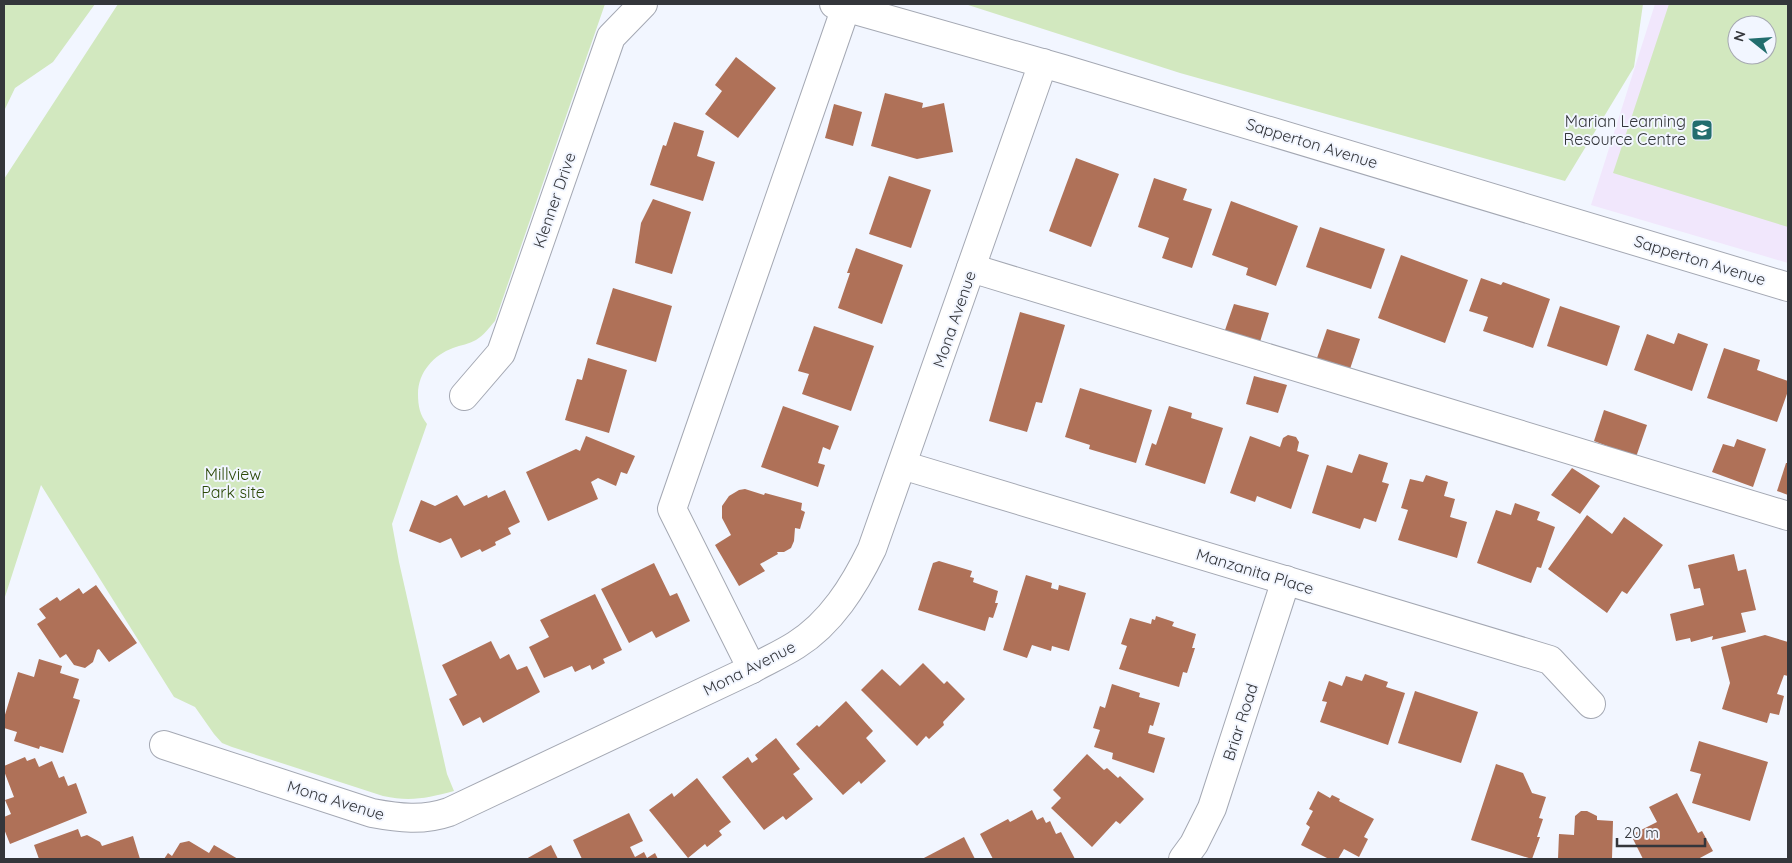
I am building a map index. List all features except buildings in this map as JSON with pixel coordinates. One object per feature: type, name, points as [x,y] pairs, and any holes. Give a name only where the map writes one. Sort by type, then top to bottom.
[{"type":"street","name":"Klenner Drive","points":[[464,396],[501,353],[611,38],[643,4]]},
{"type":"street","name":"Sapperton Avenue","points":[[841,6],[1043,63],[1788,287]]},
{"type":"street","points":[[752,669],[672,509],[841,6]]},
{"type":"street","name":"Mona Avenue","points":[[164,745],[372,812],[396,818],[435,817],[458,808],[752,669],[797,645],[817,628],[842,600],[857,579],[872,549],[1043,63]]},
{"type":"street","points":[[971,268],[1788,516]]},
{"type":"street","name":"Manzanita Place","points":[[902,465],[1550,660],[1590,704]]},
{"type":"street","name":"Briar Road","points":[[1183,859],[1194,844],[1212,808],[1286,580]]},
{"type":"shaded area","name":"Marian Learning Resource Centre","points":[[1655,4],[1788,4],[1788,263],[1591,205]]},
{"type":"green space","points":[[4,4],[95,4],[53,62],[15,88],[4,111]]},
{"type":"green space","name":"Millview Park site","points":[[118,4],[605,4],[495,321],[476,340],[440,355],[428,365],[421,379],[418,402],[421,414],[427,424],[392,524],[447,774],[454,791],[419,798],[402,799],[383,796],[222,743],[195,707],[174,697],[41,485],[4,600],[4,179]]},
{"type":"green space","points":[[965,4],[1643,4],[1634,67],[1565,181],[1180,73]]},
{"type":"green space","name":"Marian Learning Resource Centre","points":[[1669,4],[1788,4],[1788,227],[1613,173]]},
{"type":"place","name":"Marian Learning Resource Centre","points":[[1702,130]]}]
